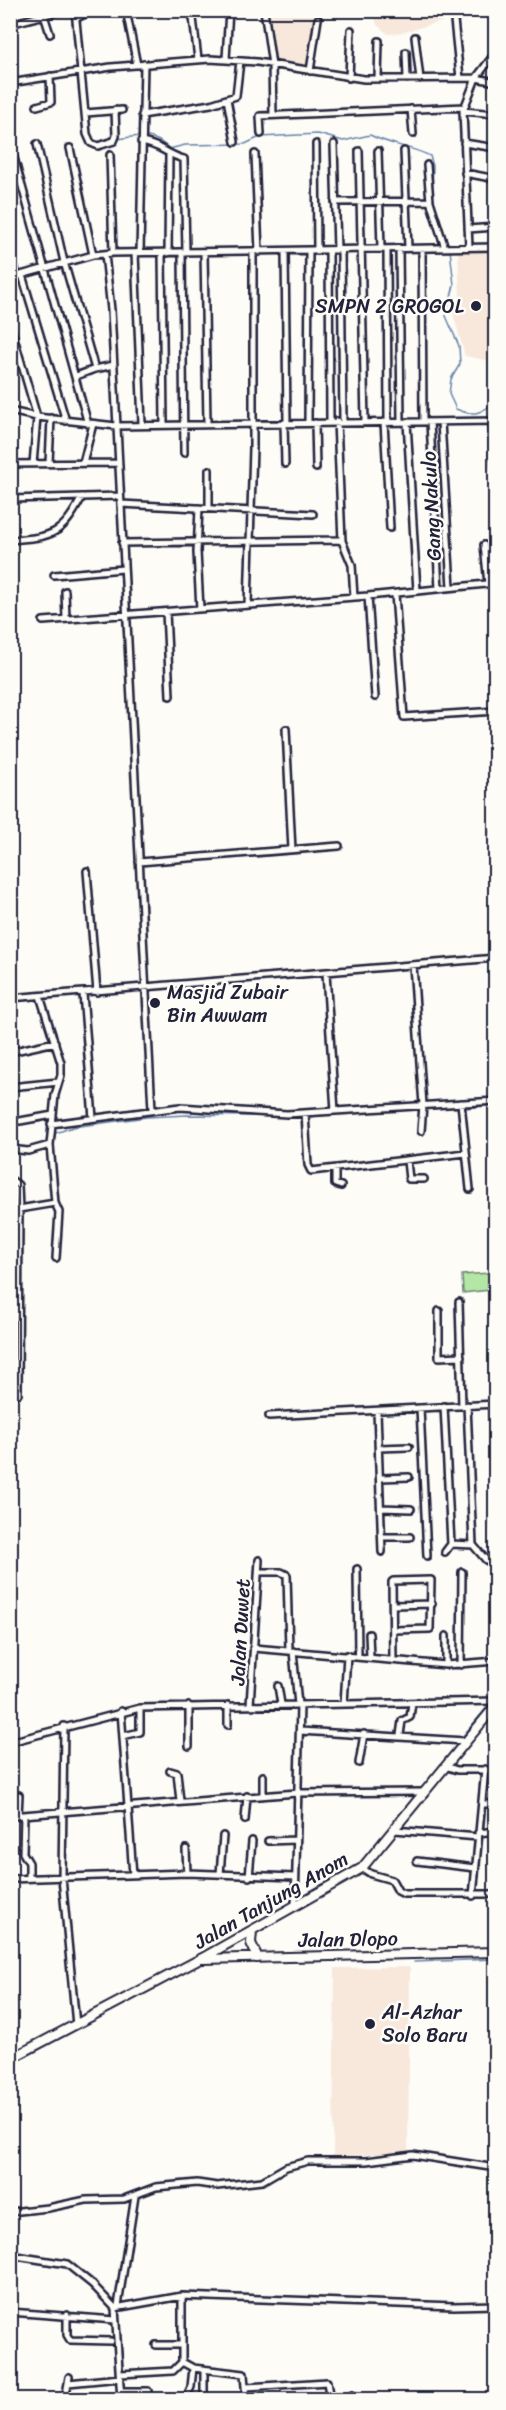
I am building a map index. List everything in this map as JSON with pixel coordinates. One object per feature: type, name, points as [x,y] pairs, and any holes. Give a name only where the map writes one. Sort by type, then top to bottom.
[{"type":"main road","name":"Jalan Tanjung Anom","points":[[10,2059],[252,1931],[362,1868],[494,1707]]},
{"type":"main road","points":[[252,1931],[251,1943],[258,1958]]},
{"type":"main road","name":"Jalan Dlopo","points":[[200,1959],[495,1952]]},
{"type":"street","points":[[10,24],[64,10]]},
{"type":"street","points":[[75,10],[77,18],[86,113],[89,141],[98,146],[116,138],[119,110],[86,113]]},
{"type":"street","points":[[77,18],[93,10]]},
{"type":"street","points":[[126,10],[137,65]]},
{"type":"street","points":[[192,10],[198,59]]},
{"type":"street","points":[[226,59],[229,10]]},
{"type":"street","points":[[264,10],[272,65],[273,115]]},
{"type":"street","points":[[460,78],[454,20],[463,10]]},
{"type":"street","points":[[44,15],[50,34]]},
{"type":"street","points":[[310,71],[318,19]]},
{"type":"street","points":[[349,78],[351,30]]},
{"type":"street","points":[[415,37],[420,79]]},
{"type":"street","points":[[378,79],[379,41]]},
{"type":"street","points":[[406,51],[407,79]]},
{"type":"street","points":[[470,247],[463,109],[476,78],[495,52]]},
{"type":"street","points":[[10,83],[82,71],[198,59],[226,59],[349,78],[476,78],[495,82]]},
{"type":"street","points":[[142,115],[227,99],[238,93],[240,61]]},
{"type":"street","points":[[142,424],[138,253],[144,64]]},
{"type":"street","points":[[37,106],[50,104],[52,100],[50,76]]},
{"type":"street","points":[[227,99],[235,141]]},
{"type":"street","points":[[411,109],[413,134]]},
{"type":"street","points":[[261,134],[260,116],[411,109],[463,109],[495,114]]},
{"type":"street","points":[[141,138],[159,145],[168,154],[184,161],[184,453]]},
{"type":"street","points":[[464,143],[495,147]]},
{"type":"street","points":[[37,144],[64,262],[95,369]]},
{"type":"street","points":[[316,144],[317,251]]},
{"type":"street","points":[[334,144],[339,250],[342,541],[352,565],[354,597]]},
{"type":"street","points":[[70,148],[93,255]]},
{"type":"street","points":[[359,151],[363,249],[365,422]]},
{"type":"street","points":[[378,151],[379,202],[384,249],[390,528]]},
{"type":"street","points":[[404,151],[408,248]]},
{"type":"street","points":[[13,154],[75,376],[91,424],[83,463]]},
{"type":"street","points":[[164,423],[168,154]]},
{"type":"street","points":[[248,605],[256,252],[255,154]]},
{"type":"street","points":[[110,155],[113,253]]},
{"type":"street","points":[[427,165],[430,201],[446,248]]},
{"type":"street","points":[[465,173],[495,179]]},
{"type":"street","points":[[335,202],[430,201]]},
{"type":"street","points":[[468,229],[495,227]]},
{"type":"street","points":[[10,278],[64,262],[113,253],[495,247]]},
{"type":"street","points":[[399,248],[404,422],[417,591]]},
{"type":"street","points":[[422,249],[426,422],[439,589]]},
{"type":"street","points":[[10,250],[66,421]]},
{"type":"street","points":[[329,250],[330,421]]},
{"type":"street","points":[[309,251],[311,423],[316,468]]},
{"type":"street","points":[[204,252],[207,423]]},
{"type":"street","points":[[285,252],[285,464]]},
{"type":"street","points":[[105,254],[114,365],[152,1110]]},
{"type":"street","points":[[10,324],[37,417],[33,464]]},
{"type":"street","points":[[75,376],[114,365]]},
{"type":"street","points":[[10,411],[37,417],[116,426],[164,423],[494,421],[495,476]]},
{"type":"street","points":[[49,463],[51,418]]},
{"type":"street","name":"Gang Nakulo","points":[[441,422],[451,587]]},
{"type":"street","points":[[10,464],[118,463]]},
{"type":"street","points":[[209,470],[209,508]]},
{"type":"street","points":[[10,499],[120,496]]},
{"type":"street","points":[[10,540],[46,536],[61,530],[72,517],[82,497]]},
{"type":"street","points":[[121,504],[313,514]]},
{"type":"street","points":[[199,508],[197,540],[200,609]]},
{"type":"street","points":[[122,543],[197,540],[342,541]]},
{"type":"street","points":[[484,545],[488,584]]},
{"type":"street","points":[[54,575],[123,569]]},
{"type":"street","points":[[43,621],[395,594],[495,584]]},
{"type":"street","points":[[65,591],[66,619]]},
{"type":"street","points":[[395,594],[404,717],[495,711]]},
{"type":"street","points":[[368,596],[375,697]]},
{"type":"street","points":[[166,612],[170,696]]},
{"type":"street","points":[[286,729],[292,850]]},
{"type":"street","points":[[139,862],[339,846]]},
{"type":"street","points":[[87,871],[97,992]]},
{"type":"street","points":[[10,998],[83,994],[495,958]]},
{"type":"street","points":[[413,965],[423,1105],[422,1131]]},
{"type":"street","points":[[326,973],[335,1111]]},
{"type":"street","points":[[83,994],[93,1118]]},
{"type":"street","points":[[40,996],[61,1064],[52,1114],[50,1145],[55,1203],[59,1212],[56,1258]]},
{"type":"street","points":[[10,1052],[55,1042]]},
{"type":"street","points":[[10,1087],[59,1082]]},
{"type":"street","points":[[51,1124],[180,1107],[305,1116],[335,1111],[495,1101]]},
{"type":"street","points":[[461,1103],[470,1189]]},
{"type":"street","points":[[20,1121],[52,1114]]},
{"type":"street","points":[[305,1116],[309,1169],[335,1169],[466,1153]]},
{"type":"street","points":[[10,1149],[28,1151],[50,1145]]},
{"type":"street","points":[[407,1161],[409,1179],[424,1179]]},
{"type":"street","points":[[335,1169],[335,1182],[340,1186]]},
{"type":"street","points":[[10,1179],[18,1185],[19,1209],[18,1394],[10,1394]]},
{"type":"street","points":[[19,1209],[55,1203]]},
{"type":"street","points":[[459,1302],[473,1545],[486,1560],[495,1565]]},
{"type":"street","points":[[439,1311],[439,1357],[461,1356]]},
{"type":"street","points":[[269,1416],[494,1404],[495,1534]]},
{"type":"street","points":[[444,1406],[451,1544],[445,1552]]},
{"type":"street","points":[[420,1408],[427,1556]]},
{"type":"street","points":[[377,1411],[382,1552]]},
{"type":"street","points":[[379,1448],[409,1447]]},
{"type":"street","points":[[381,1478],[409,1477]]},
{"type":"street","points":[[381,1508],[411,1509]]},
{"type":"street","points":[[382,1537],[410,1537]]},
{"type":"street","points":[[451,1544],[473,1545]]},
{"type":"street","name":"Jalan Duwet","points":[[250,1705],[259,1560]]},
{"type":"street","points":[[357,1569],[358,1656]]},
{"type":"street","points":[[258,1572],[281,1572],[287,1575],[291,1651],[299,1705],[300,1731],[295,1907]]},
{"type":"street","points":[[461,1665],[462,1572]]},
{"type":"street","points":[[393,1630],[428,1630],[432,1604],[432,1582],[427,1578],[394,1580],[393,1605],[393,1630],[393,1660]]},
{"type":"street","points":[[393,1605],[432,1604]]},
{"type":"street","points":[[369,1634],[370,1657]]},
{"type":"street","points":[[446,1636],[446,1665]]},
{"type":"street","points":[[254,1648],[446,1665],[495,1661]]},
{"type":"street","points":[[344,1704],[347,1655]]},
{"type":"street","points":[[278,1686],[281,1704]]},
{"type":"street","points":[[400,1735],[402,1721],[410,1717],[412,1703]]},
{"type":"street","points":[[10,1742],[121,1711],[140,1708],[412,1703],[494,1707]]},
{"type":"street","points":[[228,1705],[228,1725]]},
{"type":"street","points":[[189,1706],[189,1746]]},
{"type":"street","points":[[123,1736],[140,1732],[140,1708]]},
{"type":"street","points":[[121,1711],[133,1875]]},
{"type":"street","points":[[64,1726],[62,1878],[76,2025]]},
{"type":"street","points":[[300,1731],[400,1735],[465,1741]]},
{"type":"street","points":[[359,1763],[364,1734]]},
{"type":"street","points":[[445,1766],[457,1770],[495,1770]]},
{"type":"street","points":[[473,1896],[485,1769]]},
{"type":"street","points":[[170,1771],[177,1773],[180,1801]]},
{"type":"street","points":[[263,1776],[263,1795]]},
{"type":"street","points":[[10,1816],[297,1793],[423,1792]]},
{"type":"street","points":[[19,1795],[23,1853],[29,1863],[29,1878]]},
{"type":"street","points":[[245,1820],[247,1796]]},
{"type":"street","points":[[482,1804],[495,1804]]},
{"type":"street","points":[[395,1830],[478,1835],[495,1832]]},
{"type":"street","points":[[220,1874],[223,1836]]},
{"type":"street","points":[[268,1841],[296,1840]]},
{"type":"street","points":[[249,1877],[252,1841]]},
{"type":"street","points":[[186,1849],[187,1873]]},
{"type":"street","points":[[417,1861],[475,1868]]},
{"type":"street","points":[[362,1868],[371,1874],[392,1880],[398,1891],[404,1894],[473,1896],[495,1894]]},
{"type":"street","points":[[10,1880],[187,1873],[295,1877]]},
{"type":"street","points":[[10,2212],[48,2208],[86,2200],[112,2201],[135,2196],[156,2187],[197,2183],[217,2186],[262,2181],[286,2167],[308,2161],[366,2161],[413,2156],[495,2168]]},
{"type":"street","points":[[122,2400],[115,2320],[135,2196]]},
{"type":"street","points":[[10,2255],[67,2264],[117,2307]]},
{"type":"street","points":[[117,2307],[182,2296],[454,2306],[495,2304]]},
{"type":"street","points":[[65,2400],[68,2380],[173,2371],[182,2362],[182,2296]]},
{"type":"street","points":[[10,2312],[115,2320]]},
{"type":"street","points":[[67,2315],[67,2335],[70,2340],[111,2341]]},
{"type":"street","points":[[156,2345],[181,2345]]},
{"type":"street","points":[[182,2362],[193,2368],[244,2374],[246,2399],[227,2398]]},
{"type":"street","points":[[187,2396],[191,2387],[193,2368]]},
{"type":"street","points":[[204,2369],[204,2400]]},
{"type":"street","points":[[246,2387],[327,2382],[330,2400]]},
{"type":"street","points":[[121,2391],[148,2391]]},
{"type":"street","points":[[346,2400],[352,2395]]},
{"type":"shaded area","points":[[373,10],[458,11],[447,20],[388,34],[377,25]]},
{"type":"shaded area","points":[[268,11],[314,11],[308,66],[275,61]]},
{"type":"shaded area","name":"SMPN 2 GROGOL","points":[[496,250],[495,362],[465,356],[453,313],[460,299],[458,251]]},
{"type":"shaded area","points":[[410,1967],[408,2152],[333,2157],[335,1968]]},
{"type":"green space","points":[[489,1273],[494,1285],[490,1290],[463,1293],[462,1275]]},
{"type":"waterway","points":[[119,139],[152,138],[169,149],[185,145],[245,144],[260,137],[318,134],[343,141],[370,135],[430,156],[433,166],[432,189]]},
{"type":"waterway","points":[[440,223],[449,246]]},
{"type":"waterway","points":[[450,250],[454,285],[446,316],[459,346],[460,364],[451,379],[449,394],[456,409],[468,413],[482,411],[496,401]]},
{"type":"waterway","points":[[466,1108],[496,1105]]},
{"type":"waterway","points":[[426,1108],[458,1107]]},
{"type":"waterway","points":[[308,1117],[351,1113]]},
{"type":"waterway","points":[[53,1134],[73,1127],[147,1117],[188,1115],[304,1117]]},
{"type":"waterway","points":[[462,1737],[489,1705]]},
{"type":"waterway","points":[[414,1962],[496,1959]]},
{"type":"waterway","points":[[10,2065],[197,1966],[207,1963],[340,1961]]},
{"type":"place","name":"SMPN 2 GROGOL","points":[[476,306]]},
{"type":"place","name":"Masjid Zubair Bin Awwam","points":[[155,1003]]},
{"type":"place","name":"Al-Azhar Solo Baru","points":[[370,2024]]}]
